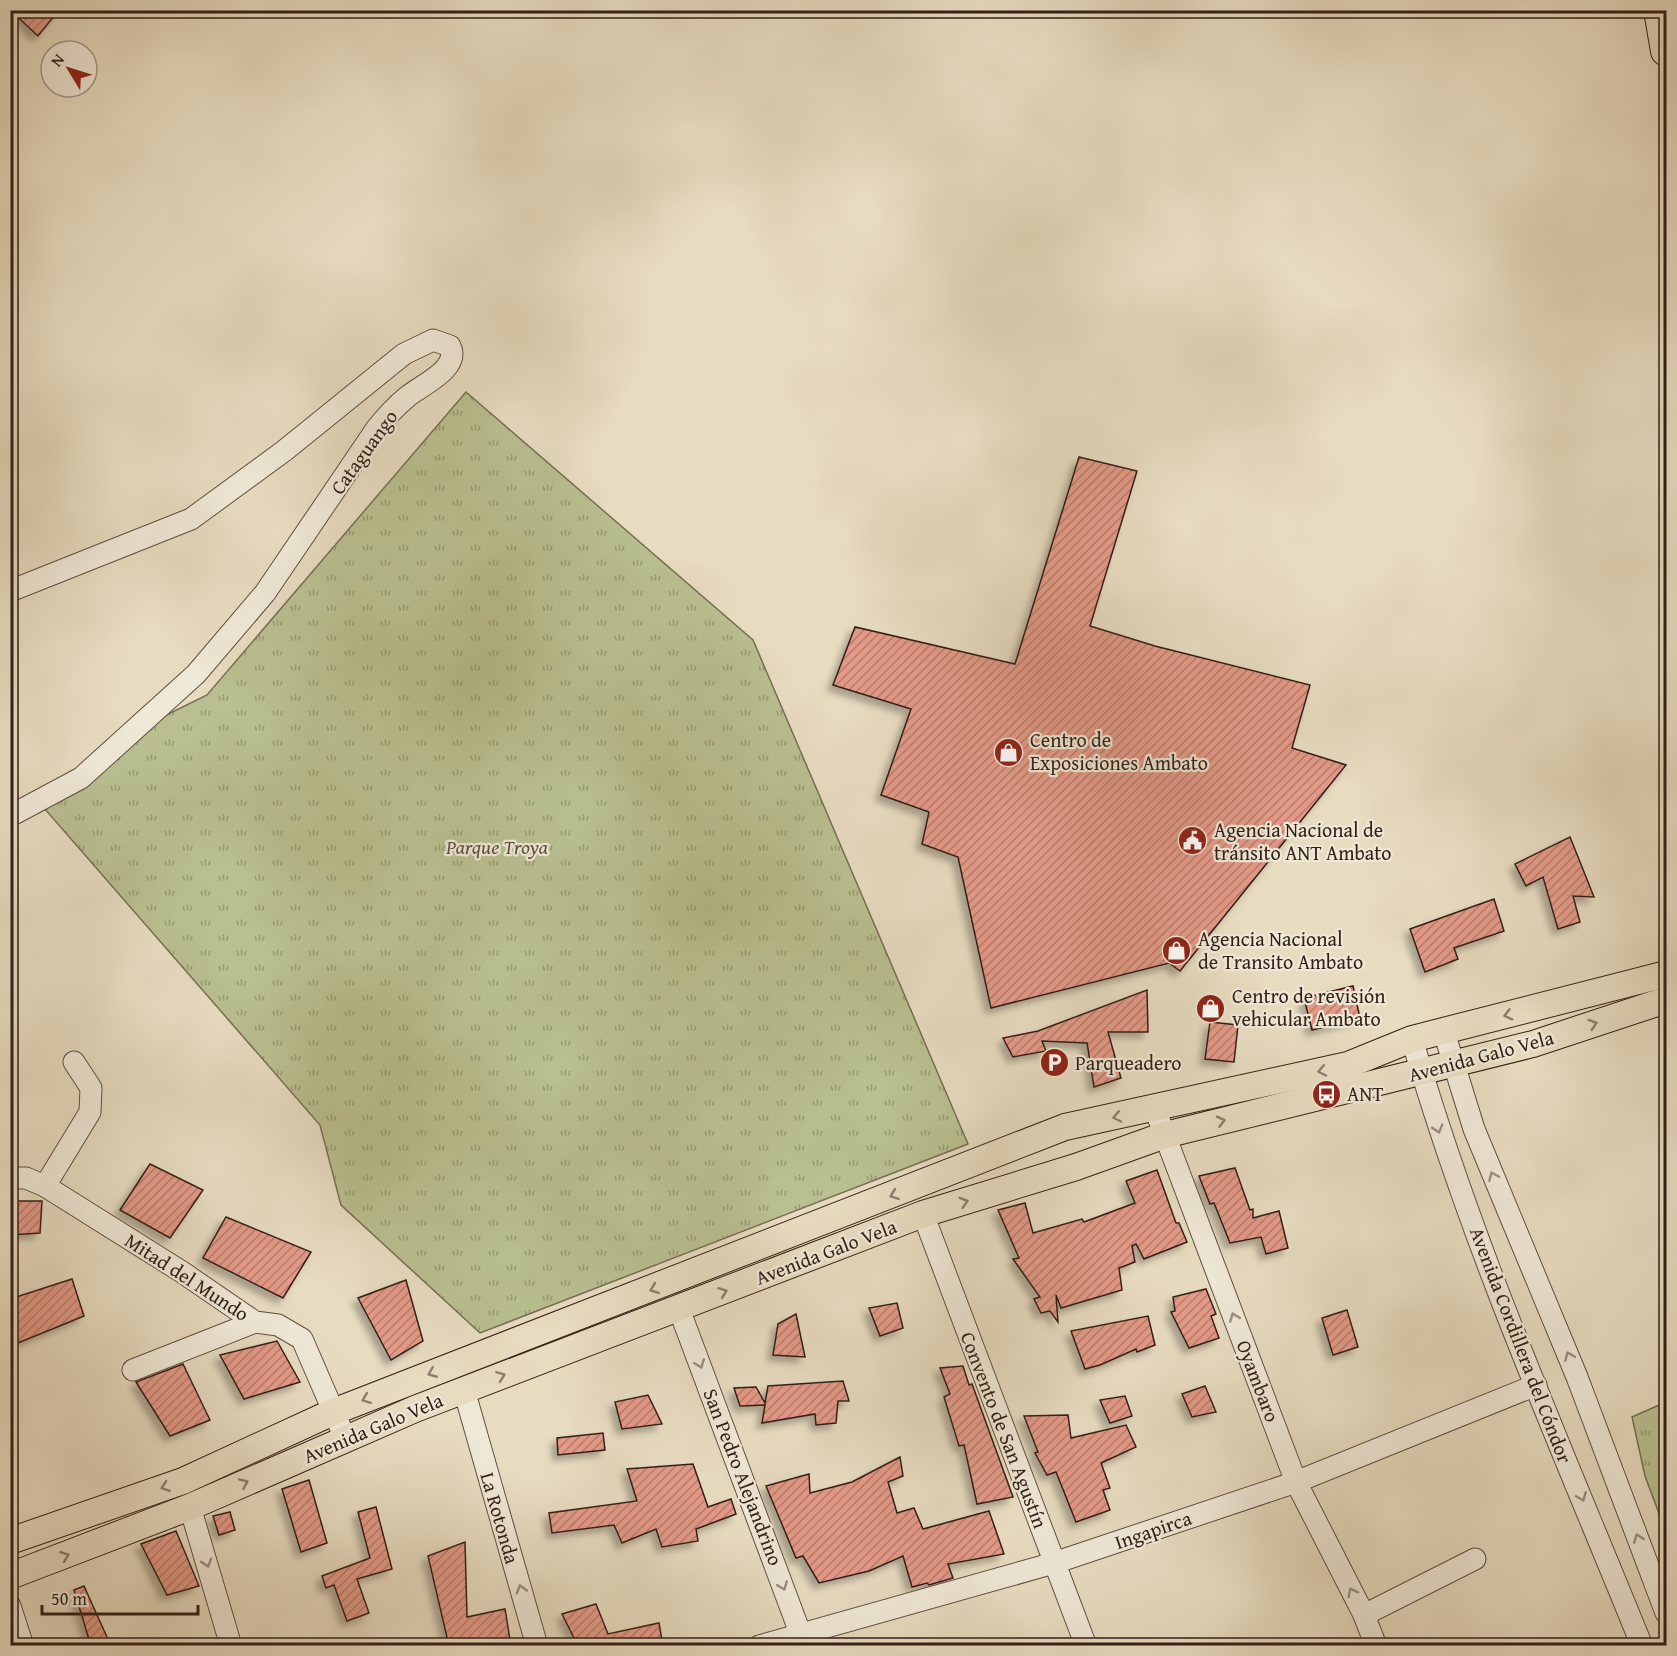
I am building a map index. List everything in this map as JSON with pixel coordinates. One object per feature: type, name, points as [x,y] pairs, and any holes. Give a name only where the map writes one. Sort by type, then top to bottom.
[{"type":"highway","points":[[1659,10],[1666,51]]},
{"type":"main road","name":"Avenida Galo Vela","points":[[10,1541],[183,1481],[333,1412],[1065,1127],[1348,1065],[1413,1040],[1666,974]]},
{"type":"main road","name":"Avenida Galo Vela","points":[[10,1576],[190,1507],[345,1438],[464,1390],[923,1214],[1076,1167],[1165,1135],[1533,1044],[1666,1000]]},
{"type":"street","name":"Cataguango","points":[[10,591],[191,519],[284,451],[404,354],[433,340],[450,346],[453,354],[451,362],[442,373],[393,410],[377,428],[265,592],[196,674],[81,778],[10,816]]},
{"type":"street","name":"Avenida Cordillera del Cóndor","points":[[1443,1032],[1474,1129],[1577,1377],[1666,1613]]},
{"type":"street","name":"Avenida Cordillera del Cóndor","points":[[1413,1040],[1440,1137],[1536,1385],[1642,1646]]},
{"type":"street","points":[[45,1186],[90,1112],[91,1088],[74,1062]]},
{"type":"street","name":"Oyambaro","points":[[1155,1109],[1296,1482],[1364,1615],[1376,1646]]},
{"type":"street","name":"Mitad del Mundo","points":[[10,1178],[26,1178],[45,1186],[182,1272],[255,1322],[278,1324],[302,1339],[345,1438]]},
{"type":"street","name":"Convento de San Agustín","points":[[923,1214],[1086,1646]]},
{"type":"street","name":"San Pedro Alejandrino","points":[[679,1309],[804,1640]]},
{"type":"street","points":[[133,1370],[255,1322]]},
{"type":"street","name":"Ingapirca","points":[[759,1646],[804,1640],[1054,1563],[1296,1482],[1536,1385]]},
{"type":"street","name":"La Rotonda","points":[[464,1390],[537,1646]]},
{"type":"street","points":[[190,1507],[231,1646]]},
{"type":"street","points":[[1364,1615],[1475,1559]]},
{"type":"street","points":[[10,1606],[23,1646]]},
{"type":"green space","name":"Parque Troya","points":[[466,392],[753,640],[968,1144],[480,1333],[341,1205],[320,1125],[37,800],[132,732],[207,695]]},
{"type":"green space","points":[[1666,1402],[1666,1532],[1645,1476],[1632,1417]]},
{"type":"building","points":[[10,10],[59,10],[38,36]]},
{"type":"building","name":"Centro de Exposiciones Ambato","points":[[1079,457],[1137,471],[1090,626],[1155,646],[1310,685],[1292,748],[1346,765],[1180,971],[1169,963],[991,1008],[958,857],[922,844],[929,812],[881,795],[911,709],[833,685],[855,627],[1015,664]]},
{"type":"building","points":[[1570,837],[1594,897],[1573,896],[1580,922],[1558,929],[1543,877],[1526,886],[1515,864]]},
{"type":"building","points":[[1494,899],[1504,931],[1454,948],[1458,959],[1425,972],[1410,929]]},
{"type":"building","points":[[1353,986],[1360,1018],[1312,1030],[1304,998]]},
{"type":"building","points":[[1147,990],[1148,1032],[1108,1032],[1121,1078],[1094,1087],[1087,1043],[1042,1041],[1046,1051],[1013,1057],[1003,1038],[1038,1031]]},
{"type":"building","points":[[1210,1022],[1238,1025],[1234,1062],[1205,1059]]},
{"type":"building","points":[[150,1164],[203,1190],[170,1238],[120,1210]]},
{"type":"building","points":[[1235,1168],[1250,1210],[1253,1209],[1253,1218],[1279,1211],[1288,1248],[1266,1254],[1261,1237],[1230,1243],[1214,1203],[1210,1204],[1199,1176]]},
{"type":"building","points":[[1157,1170],[1176,1223],[1179,1223],[1187,1242],[1144,1259],[1136,1244],[1132,1246],[1135,1262],[1119,1268],[1122,1290],[1061,1308],[1056,1295],[1058,1322],[1050,1311],[1041,1313],[1034,1299],[1040,1297],[1013,1259],[1019,1258],[998,1210],[1025,1203],[1033,1233],[1082,1219],[1084,1222],[1135,1203],[1126,1181]]},
{"type":"building","points":[[10,1201],[42,1201],[40,1233],[10,1235]]},
{"type":"building","points":[[226,1217],[311,1252],[283,1298],[203,1258]]},
{"type":"building","points":[[72,1279],[84,1316],[18,1343],[10,1317],[10,1299]]},
{"type":"building","points":[[406,1280],[423,1341],[391,1360],[358,1298]]},
{"type":"building","points":[[1206,1289],[1216,1314],[1211,1316],[1219,1338],[1189,1348],[1171,1312],[1175,1311],[1173,1297]]},
{"type":"building","points":[[897,1303],[903,1328],[880,1336],[869,1308]]},
{"type":"building","points":[[1347,1310],[1358,1347],[1333,1355],[1322,1318]]},
{"type":"building","points":[[796,1314],[805,1357],[773,1355],[778,1324]]},
{"type":"building","points":[[1148,1316],[1155,1345],[1137,1352],[1136,1349],[1085,1369],[1071,1331]]},
{"type":"building","points":[[277,1341],[300,1382],[244,1399],[220,1355]]},
{"type":"building","points":[[183,1364],[210,1420],[170,1436],[136,1382]]},
{"type":"building","points":[[963,1366],[969,1385],[972,1384],[1013,1497],[977,1504],[964,1445],[959,1446],[944,1397],[950,1394],[940,1368]]},
{"type":"building","points":[[843,1381],[849,1401],[838,1401],[836,1423],[816,1425],[815,1414],[762,1423],[765,1405],[740,1406],[734,1388],[756,1387],[765,1403],[768,1386]]},
{"type":"building","points":[[1205,1386],[1216,1412],[1192,1417],[1182,1394]]},
{"type":"building","points":[[648,1395],[662,1424],[622,1429],[615,1402]]},
{"type":"building","points":[[1125,1396],[1132,1416],[1110,1423],[1100,1400]]},
{"type":"building","points":[[1068,1415],[1071,1438],[1126,1425],[1136,1447],[1101,1463],[1110,1488],[1103,1490],[1110,1510],[1076,1522],[1056,1472],[1047,1475],[1035,1453],[1038,1452],[1024,1416]]},
{"type":"building","points":[[603,1433],[605,1450],[558,1455],[557,1438]]},
{"type":"building","points":[[900,1457],[903,1476],[888,1482],[897,1513],[914,1508],[923,1529],[989,1511],[1004,1554],[948,1564],[953,1578],[929,1585],[927,1583],[912,1587],[903,1556],[869,1571],[819,1583],[803,1556],[796,1558],[766,1486],[809,1474],[810,1493],[852,1482]]},
{"type":"building","points":[[693,1464],[708,1507],[731,1499],[736,1514],[696,1529],[698,1541],[662,1547],[656,1529],[622,1543],[614,1525],[552,1533],[549,1513],[637,1501],[627,1469]]},
{"type":"building","points":[[309,1480],[327,1543],[301,1552],[282,1489]]},
{"type":"building","points":[[376,1507],[392,1569],[357,1579],[369,1613],[347,1621],[334,1585],[326,1588],[322,1576],[370,1558],[358,1512]]},
{"type":"building","points":[[230,1512],[235,1530],[219,1535],[213,1516]]},
{"type":"building","points":[[176,1531],[199,1586],[167,1595],[141,1544]]},
{"type":"building","points":[[465,1542],[467,1617],[505,1609],[511,1646],[449,1646],[428,1556]]},
{"type":"building","points":[[84,1586],[111,1646],[91,1646],[74,1590]]},
{"type":"building","points":[[596,1604],[608,1634],[659,1623],[663,1646],[578,1646],[562,1614]]},
{"type":"place","name":"Centro de Exposiciones Ambato","points":[[1009,752]]},
{"type":"place","name":"Agencia Nacional de tránsito ANT Ambato","points":[[1193,841]]},
{"type":"place","name":"Agencia Nacional de Transito Ambato","points":[[1177,950]]},
{"type":"place","name":"Centro de revisión vehicular Ambato","points":[[1211,1008]]},
{"type":"place","name":"Parqueadero","points":[[1054,1063]]},
{"type":"place","name":"ANT","points":[[1326,1094]]}]
